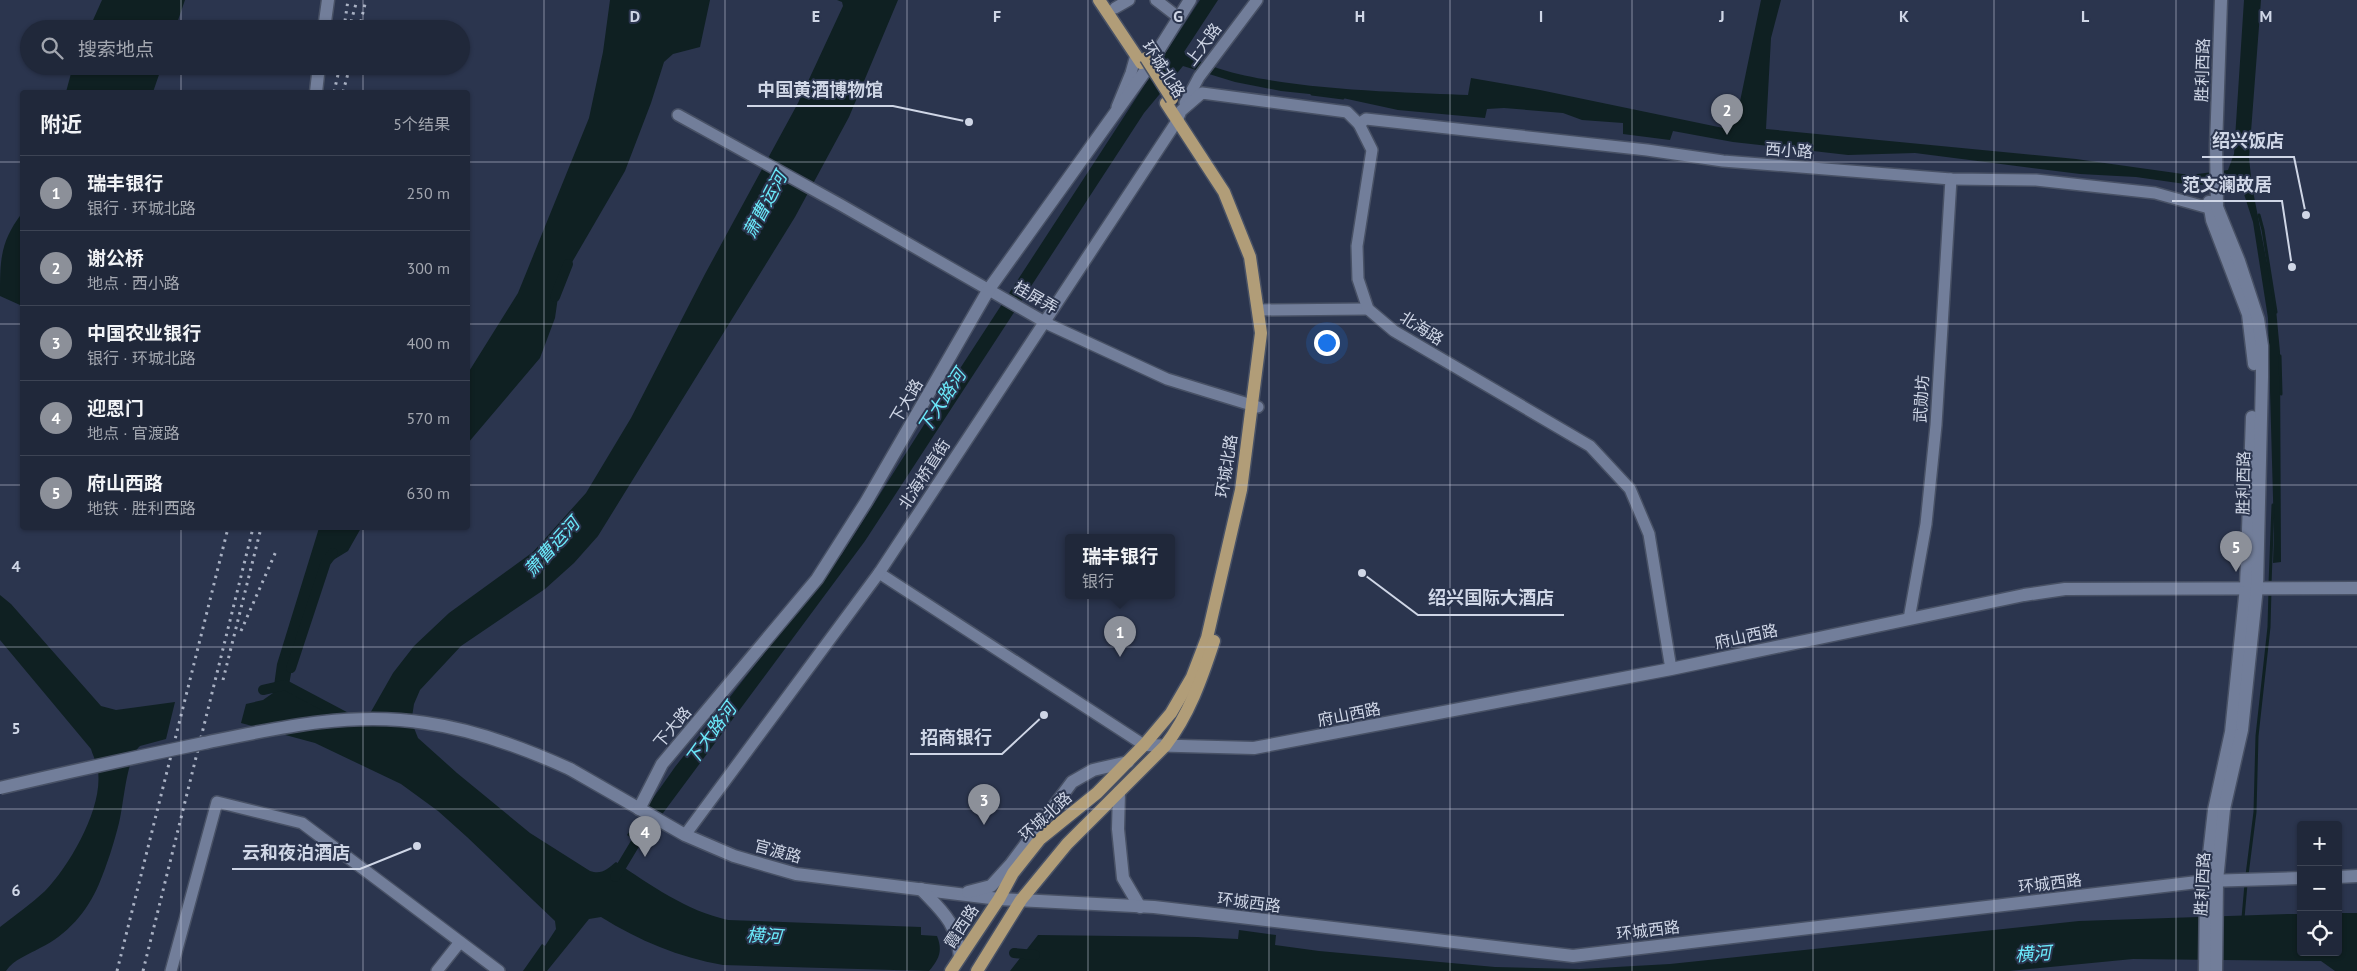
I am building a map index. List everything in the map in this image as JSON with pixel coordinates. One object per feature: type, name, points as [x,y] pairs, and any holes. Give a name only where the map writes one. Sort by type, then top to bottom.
[{"type":"main road","name":"环城北路","points":[[998,899],[1013,873],[1040,838],[1097,792],[1144,745],[1171,713],[1192,677],[1207,638],[1241,490],[1267,331],[1260,310],[1255,256],[1230,186],[1099,0]]},
{"type":"main road","name":"环城北路","points":[[1112,4],[1141,59]]},
{"type":"main road","name":"环城北路","points":[[1021,900],[1067,844],[1165,746],[1176,732],[1200,685],[1217,633],[1248,493],[1255,407]]},
{"type":"main road","name":"霞西路","points":[[951,971],[998,899]]},
{"type":"main road","points":[[977,971],[1021,900]]},
{"type":"street","points":[[325,20],[328,0]]},
{"type":"street","points":[[1112,4],[1129,0]]},
{"type":"street","points":[[1156,0],[1178,17]]},
{"type":"street","name":"下大路","points":[[639,809],[662,764],[817,580],[866,502],[989,289],[1117,112],[1190,0]]},
{"type":"street","name":"上大路","points":[[1179,116],[1199,77],[1257,0]]},
{"type":"street","name":"胜利西路","points":[[2208,969],[2206,908],[2224,809],[2242,730],[2251,587],[2262,346],[2258,319],[2251,297],[2213,208],[2213,0]]},
{"type":"street","name":"胜利西路","points":[[2212,170],[2220,0]]},
{"type":"street","points":[[1117,112],[1118,102],[1131,73],[1141,59]]},
{"type":"street","points":[[316,90],[318,75]]},
{"type":"street","points":[[1179,116],[1202,93],[1287,102],[1347,112],[1359,124],[1372,150],[1357,246],[1358,280],[1368,309],[1260,310]]},
{"type":"street","name":"桂屏弄","points":[[678,115],[1044,320],[1167,379],[1255,407]]},
{"type":"street","name":"北海桥直街","points":[[685,835],[879,573],[1179,116]]},
{"type":"street","name":"西小路","points":[[1359,124],[1366,119],[1647,150],[1723,161],[1951,179],[2036,180],[2156,193],[2213,208]]},
{"type":"street","name":"武勋坊","points":[[1909,619],[1926,524],[1936,425],[1951,179]]},
{"type":"street","name":"北海路","points":[[1368,309],[1394,331],[1590,446],[1630,489],[1649,534],[1671,669]]},
{"type":"street","points":[[879,573],[1144,745]]},
{"type":"street","name":"府山西路","points":[[1144,745],[1254,748],[1671,669],[2024,594],[2066,589],[2357,588]]},
{"type":"street","name":"官渡路","points":[[0,788],[268,730],[315,722],[366,719],[425,723],[473,733],[527,749],[570,769],[685,835],[734,856],[796,874],[998,899]]},
{"type":"street","points":[[962,894],[990,886],[1010,864],[1072,782],[1094,770],[1128,762]]},
{"type":"street","points":[[1119,792],[1118,829],[1123,878],[1140,907]]},
{"type":"street","points":[[171,971],[217,802],[302,823],[499,971]]},
{"type":"street","points":[[2342,877],[2357,876]]},
{"type":"street","name":"环城西路","points":[[998,899],[1140,907],[1573,956],[2211,881],[2297,878]]},
{"type":"street","name":"胜利西路","points":[[2208,969],[2211,881]]},
{"type":"street","points":[[921,889],[951,920],[958,939],[960,957]]},
{"type":"street","points":[[437,971],[460,942]]},
{"type":"water","points":[[102,0],[185,0],[178,20],[93,20]]},
{"type":"water","points":[[610,0],[710,0],[700,47],[673,54],[664,62],[651,103],[625,171],[560,283],[555,318],[540,358],[470,441],[470,370],[518,293],[589,118],[603,52]]},
{"type":"water","name":"萧曹运河","points":[[837,0],[898,0],[849,117],[795,217],[598,536],[574,563],[545,589],[461,646],[420,690],[414,704],[412,717],[418,738],[457,773],[530,833],[590,871],[601,872],[616,862],[684,904],[728,920],[921,927],[921,935],[937,936],[940,946],[939,955],[929,971],[723,965],[675,953],[630,934],[601,917],[589,919],[547,971],[523,971],[542,944],[545,946],[556,929],[555,921],[438,811],[401,784],[315,743],[241,723],[246,704],[263,700],[273,693],[277,664],[318,530],[360,530],[348,551],[325,565],[317,577],[293,663],[288,690],[358,726],[364,724],[393,673],[414,646],[449,613],[533,552],[586,493],[631,418],[705,274],[798,103],[843,6],[842,2]]},
{"type":"water","name":"下大路河","points":[[1200,0],[1218,0],[1184,52],[1208,65],[1240,74],[1278,82],[1320,87],[1468,95],[1471,78],[1540,90],[1728,129],[1733,110],[1738,111],[1761,0],[1781,0],[1771,38],[1766,129],[2076,159],[2190,175],[2228,170],[2234,154],[2244,0],[2261,0],[2249,158],[2252,186],[2276,309],[2280,352],[2281,562],[2273,563],[2274,533],[2268,318],[2253,222],[2244,194],[2238,186],[2230,184],[2192,185],[2136,177],[2080,174],[1915,153],[1848,155],[1733,142],[1673,131],[1670,140],[1623,134],[1623,123],[1582,120],[1563,113],[1504,108],[1487,109],[1485,118],[1398,110],[1338,97],[1281,91],[1235,82],[1183,66],[1144,113],[865,541],[640,844],[627,835],[675,767],[842,554],[946,390]]},
{"type":"water","points":[[71,75],[159,75],[154,90],[67,90]]},
{"type":"water","points":[[20,216],[20,305],[0,296],[3,252],[9,233]]},
{"type":"water","points":[[0,595],[11,604],[101,706],[116,710],[175,702],[166,739],[140,746],[135,752],[126,782],[113,846],[99,884],[89,904],[75,922],[59,936],[50,943],[17,960],[6,971],[0,971],[0,927],[45,891],[65,866],[83,835],[90,818],[98,786],[98,771],[91,749],[0,640]]},
{"type":"water","points":[[2342,913],[2357,913],[2357,971],[2335,971],[2321,961],[2133,959],[2009,971],[1010,971],[1038,935],[1238,939],[1239,930],[1276,935],[1275,945],[1319,951],[1495,967],[1580,969],[1670,964],[2079,921],[2297,914],[2297,956],[2342,956]]},
{"type":"waterway","points":[[1312,94],[1343,98]]},
{"type":"waterway","points":[[2259,215],[2276,312]]},
{"type":"waterway","points":[[555,297],[568,264]]},
{"type":"waterway","points":[[2280,356],[2281,394]]},
{"type":"waterway","points":[[2270,584],[2273,505]]},
{"type":"waterway","points":[[291,668],[326,562],[333,553]]},
{"type":"waterway","points":[[2247,875],[2255,812],[2257,736],[2269,627],[2270,590]]},
{"type":"waterway","points":[[263,690],[285,685],[351,720]]},
{"type":"waterway","points":[[615,877],[639,837]]},
{"type":"waterway","points":[[2243,918],[2246,884]]},
{"type":"waterway","name":"横河","points":[[1014,953],[1035,955]]},
{"type":"railway","points":[[345,20],[348,0]]},
{"type":"railway","points":[[351,20],[357,0]]},
{"type":"railway","points":[[361,20],[366,0]]},
{"type":"railway","points":[[334,90],[338,75]]},
{"type":"railway","points":[[344,90],[348,75]]},
{"type":"railway","points":[[117,971],[227,530]]},
{"type":"railway","points":[[143,971],[253,530]]},
{"type":"railway","points":[[223,680],[260,530]]},
{"type":"railway","points":[[241,631],[277,549]]},
{"type":"place","name":"中国黄酒博物馆","points":[[969,122]]},
{"type":"place","name":"谢公桥","points":[[1727,135]]},
{"type":"place","name":"绍兴饭店","points":[[2306,215]]},
{"type":"place","name":"范文澜故居","points":[[2292,267]]},
{"type":"place","name":"府山西路","points":[[2236,572]]},
{"type":"place","name":"绍兴国际大酒店","points":[[1362,573]]},
{"type":"place","name":"瑞丰银行","points":[[1120,657]]},
{"type":"place","name":"招商银行","points":[[1044,715]]},
{"type":"place","name":"中国农业银行","points":[[984,825]]},
{"type":"place","name":"云和夜泊酒店","points":[[417,846]]},
{"type":"place","name":"迎恩门","points":[[645,857]]}]
